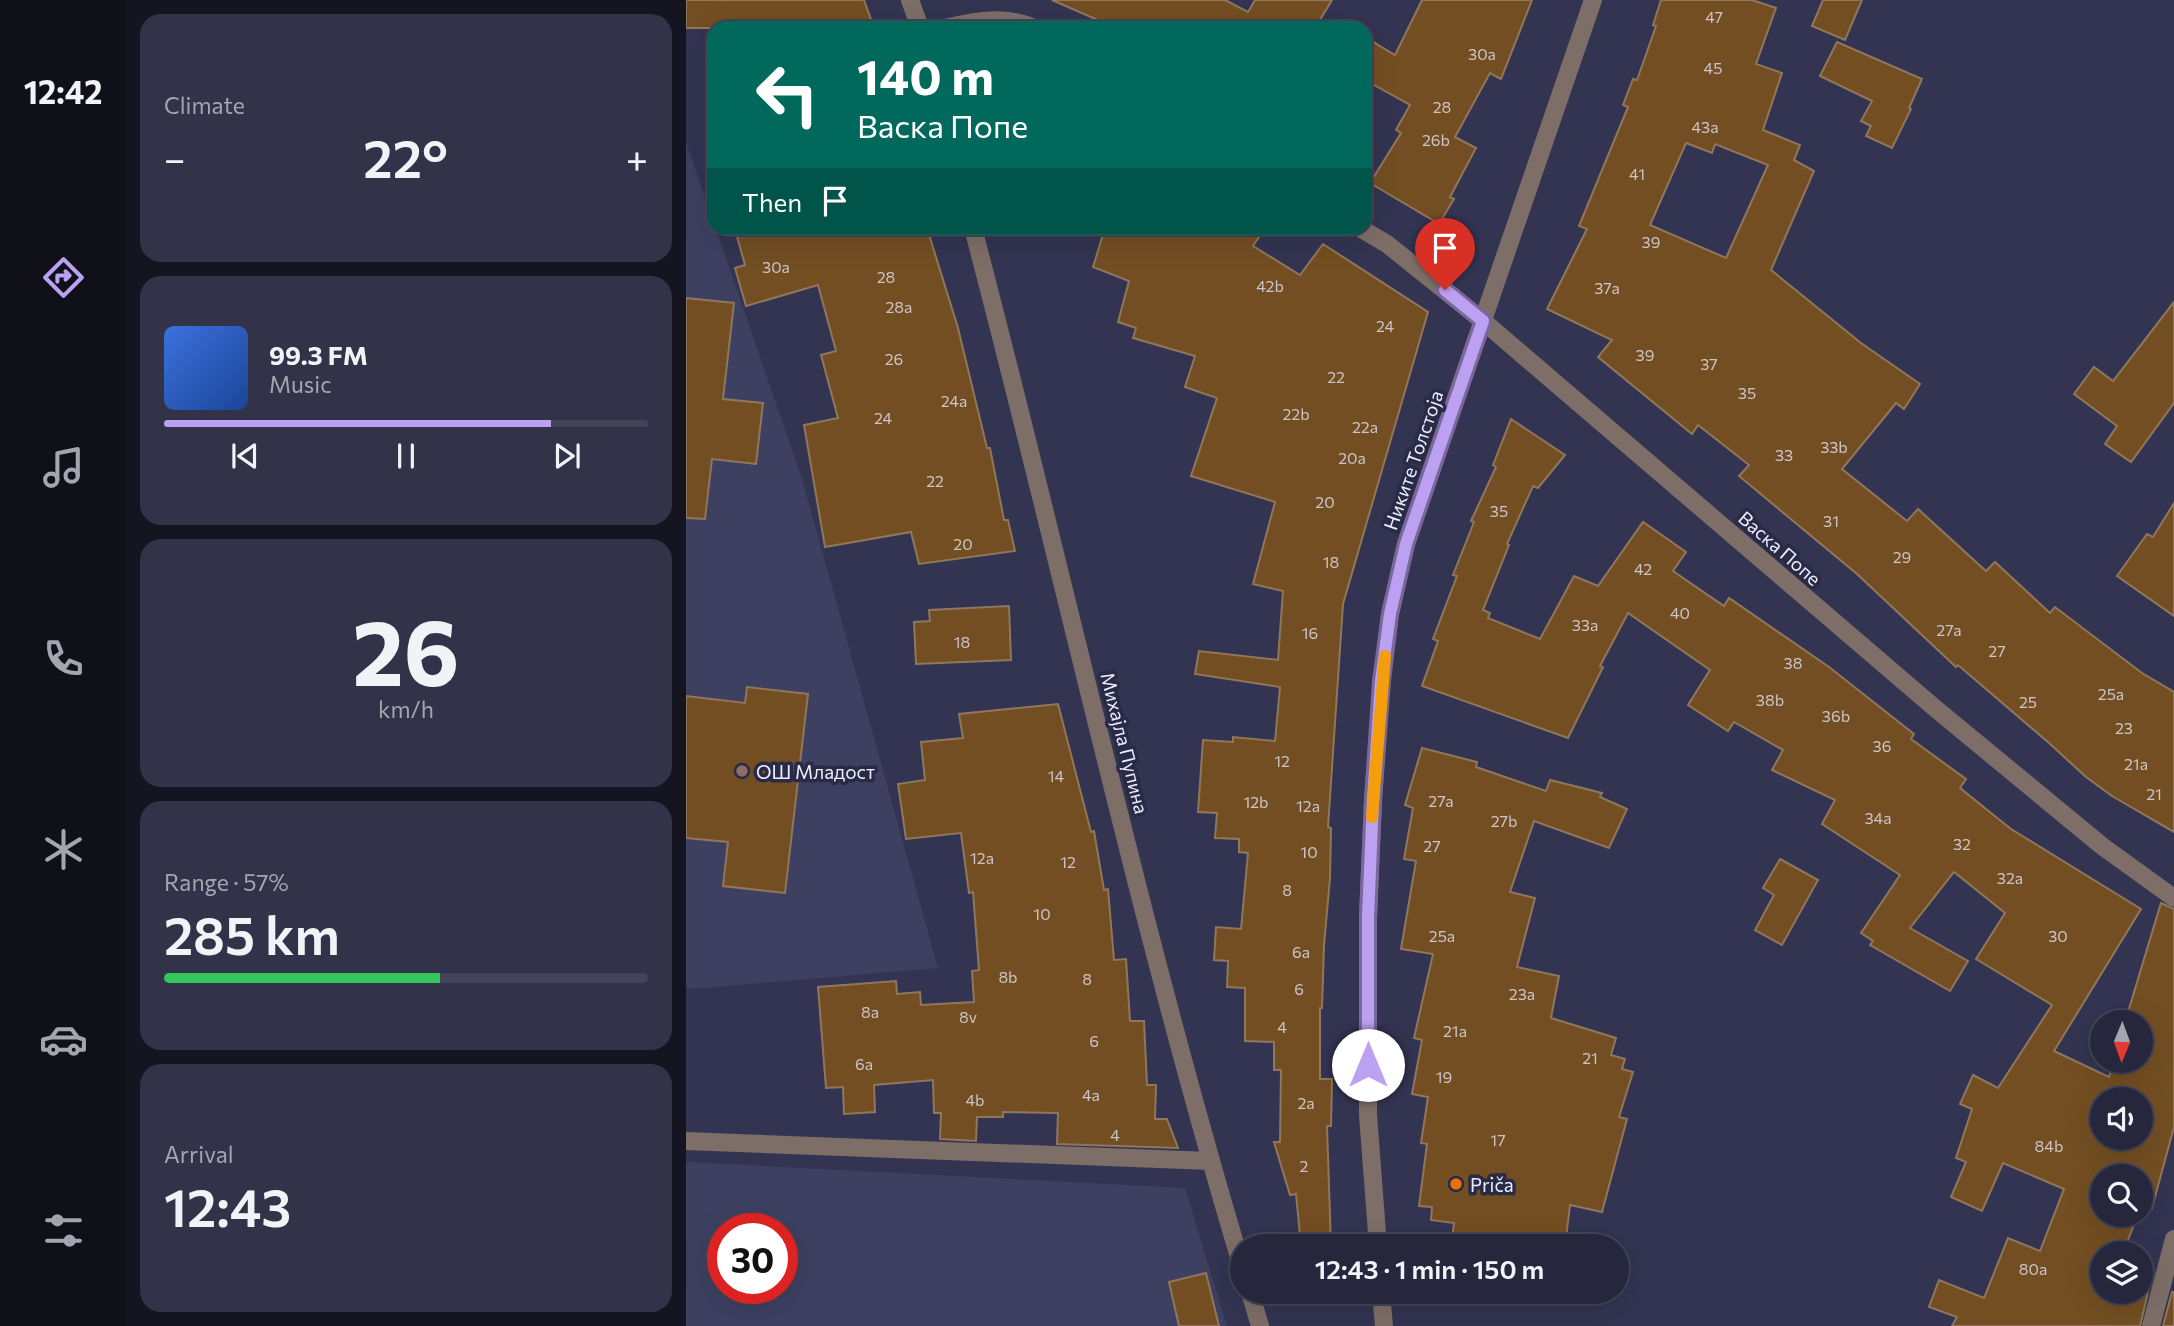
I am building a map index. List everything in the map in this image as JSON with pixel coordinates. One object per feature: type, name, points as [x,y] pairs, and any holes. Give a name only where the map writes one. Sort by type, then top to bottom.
[{"type":"street","points":[[911,0],[918,21]]},
{"type":"street","name":"Никите Толстоја","points":[[1377,1234],[1368,1115],[1368,917],[1381,681],[1390,614],[1406,544],[1592,0]]},
{"type":"street","points":[[973,21],[1007,21]]},
{"type":"street","name":"Михајла Пупина","points":[[975,235],[1210,1161],[1232,1234]]},
{"type":"street","name":"Васка Попе","points":[[1372,235],[1387,244],[1483,321],[1937,709],[2102,846],[2174,898]]},
{"type":"street","points":[[686,1140],[756,1145],[1210,1161]]},
{"type":"street","points":[[2151,1326],[2174,1239]]},
{"type":"street","points":[[1254,1304],[1260,1326]]},
{"type":"street","points":[[1382,1304],[1384,1326]]},
{"type":"shaded area","points":[[686,142],[707,203],[707,235],[718,235],[802,479],[938,968],[691,989],[686,986]]},
{"type":"shaded area","points":[[686,1162],[1185,1188],[1227,1326],[686,1326]]},
{"type":"building","points":[[686,0],[864,0],[872,21],[707,21],[707,28],[686,28]]},
{"type":"building","points":[[1052,0],[1225,0],[1248,12],[1255,0],[1332,0],[1319,21],[1100,21]]},
{"type":"building","points":[[1422,0],[1532,0],[1501,79],[1490,73],[1455,137],[1476,148],[1450,197],[1454,199],[1439,224],[1372,184],[1372,180],[1401,133],[1396,130],[1410,105],[1372,84],[1372,41],[1395,55]]},
{"type":"building","points":[[1661,0],[1752,0],[1776,8],[1756,64],[1782,73],[1763,130],[1800,145],[1794,160],[1814,171],[1771,270],[1861,343],[1920,384],[1904,409],[1896,403],[1842,469],[1907,521],[1918,509],[1986,571],[1995,562],[2050,613],[2055,607],[2142,673],[2174,692],[2174,832],[2112,796],[2086,777],[1958,665],[1956,667],[1857,574],[1739,476],[1749,465],[1698,425],[1692,434],[1598,357],[1612,340],[1547,309],[1587,229],[1579,226],[1628,107],[1623,105],[1633,79],[1637,80],[1656,26],[1653,25]],"holes":[[[1686,143],[1712,153],[1715,144],[1768,165],[1726,258],[1650,225]]]},
{"type":"building","points":[[1823,0],[1862,0],[1845,40],[1812,26]]},
{"type":"building","points":[[1837,42],[1922,79],[1892,148],[1866,136],[1871,126],[1861,121],[1872,101],[1820,76]]},
{"type":"building","points":[[737,235],[929,235],[958,328],[987,448],[990,448],[1004,520],[1008,520],[1015,551],[919,564],[911,532],[825,547],[804,425],[838,418],[821,355],[836,351],[818,285],[746,306],[735,268],[745,265]]},
{"type":"building","points":[[1103,235],[1260,235],[1253,246],[1300,275],[1323,244],[1428,312],[1343,604],[1328,827],[1331,828],[1330,878],[1320,1008],[1320,1079],[1332,1079],[1331,1126],[1327,1126],[1331,1234],[1300,1234],[1296,1194],[1290,1195],[1274,1142],[1280,1142],[1281,1070],[1274,1070],[1274,1042],[1245,1041],[1245,988],[1227,987],[1228,961],[1214,960],[1216,927],[1241,929],[1248,853],[1239,852],[1239,839],[1215,838],[1217,813],[1198,812],[1203,740],[1233,742],[1233,737],[1275,741],[1280,687],[1195,674],[1199,651],[1278,660],[1283,591],[1253,584],[1275,502],[1191,476],[1217,398],[1185,387],[1195,356],[1133,338],[1136,328],[1118,322],[1129,281],[1093,267]]},
{"type":"building","points":[[686,298],[734,303],[723,399],[763,403],[756,464],[712,459],[705,519],[686,518]]},
{"type":"building","points":[[2174,302],[2174,403],[2131,462],[2105,444],[2117,426],[2074,394],[2094,367],[2113,381]]},
{"type":"building","points":[[1511,419],[1565,455],[1538,488],[1533,486],[1507,544],[1509,545],[1483,610],[1490,613],[1488,618],[1540,639],[1574,576],[1598,586],[1643,522],[1686,552],[1673,571],[1724,606],[1729,598],[1829,667],[1914,734],[1911,739],[1966,779],[1960,788],[2011,829],[2141,909],[2054,1051],[2090,1068],[2090,1073],[2101,1073],[2109,1077],[2110,1073],[2153,1073],[2153,1010],[2129,1010],[2161,903],[2174,909],[2174,1127],[2153,1204],[2153,1164],[2090,1164],[2090,1227],[2133,1227],[2128,1241],[2090,1241],[2090,1304],[2145,1304],[2140,1326],[1952,1326],[1957,1317],[1929,1307],[1939,1280],[1984,1298],[2008,1238],[2040,1251],[2064,1189],[2003,1163],[1982,1211],[1951,1197],[1966,1162],[1956,1158],[1972,1109],[1960,1104],[1973,1075],[1998,1088],[2052,1005],[1976,959],[2005,913],[1954,872],[1910,928],[1968,961],[1950,991],[1870,945],[1873,941],[1861,933],[1900,875],[1822,824],[1835,800],[1772,770],[1783,750],[1734,722],[1728,731],[1688,705],[1710,670],[1628,613],[1600,666],[1603,667],[1568,738],[1422,686],[1438,641],[1433,639],[1457,576],[1453,575],[1474,522],[1471,521],[1496,467],[1493,465]]},
{"type":"building","points":[[2174,503],[2174,616],[2117,576],[2147,534],[2153,537]]},
{"type":"building","points":[[1009,606],[1011,660],[916,664],[914,622],[930,621],[929,610]]},
{"type":"building","name":"ОШ Младост","points":[[747,687],[808,694],[785,893],[723,886],[728,842],[686,838],[686,696],[745,703]]},
{"type":"building","points":[[1058,704],[1091,832],[1094,831],[1104,890],[1108,889],[1114,960],[1126,959],[1130,1021],[1144,1021],[1147,1085],[1156,1085],[1155,1119],[1167,1119],[1178,1148],[1057,1144],[1058,1113],[1003,1112],[1003,1117],[977,1117],[976,1141],[940,1139],[941,1113],[934,1113],[933,1080],[874,1085],[875,1112],[844,1114],[843,1087],[826,1088],[818,987],[896,981],[897,994],[920,992],[921,1005],[974,1002],[972,971],[979,970],[973,892],[969,893],[961,833],[906,839],[898,784],[925,780],[921,742],[963,738],[959,714]]},
{"type":"building","points":[[1422,748],[1477,762],[1476,767],[1546,791],[1550,780],[1602,793],[1600,797],[1627,809],[1609,848],[1534,821],[1510,892],[1535,898],[1517,967],[1559,976],[1551,1018],[1616,1038],[1611,1055],[1625,1059],[1622,1069],[1633,1072],[1619,1117],[1627,1119],[1602,1212],[1570,1205],[1566,1234],[1453,1234],[1454,1223],[1431,1220],[1432,1207],[1419,1206],[1427,1144],[1421,1143],[1428,1097],[1412,1094],[1422,1040],[1414,1038],[1433,954],[1401,949],[1416,861],[1404,859],[1413,808],[1405,805]]},
{"type":"building","points":[[1780,859],[1818,880],[1782,945],[1755,930],[1774,895],[1763,888]]},
{"type":"building","points":[[1206,1273],[1219,1326],[1179,1326],[1169,1282]]},
{"type":"building","points":[[2172,1292],[2174,1326],[2163,1326]]},
{"type":"slow traffic","points":[[1372,817],[1385,656]]},
{"type":"place","name":"ОШ Младост","points":[[742,771]]},
{"type":"place","name":"Priča","points":[[1456,1184]]},
{"type":"route","points":[[1368,1065],[1368,917],[1373,800],[1381,681],[1390,614],[1406,544],[1483,321],[1445,290]]}]
